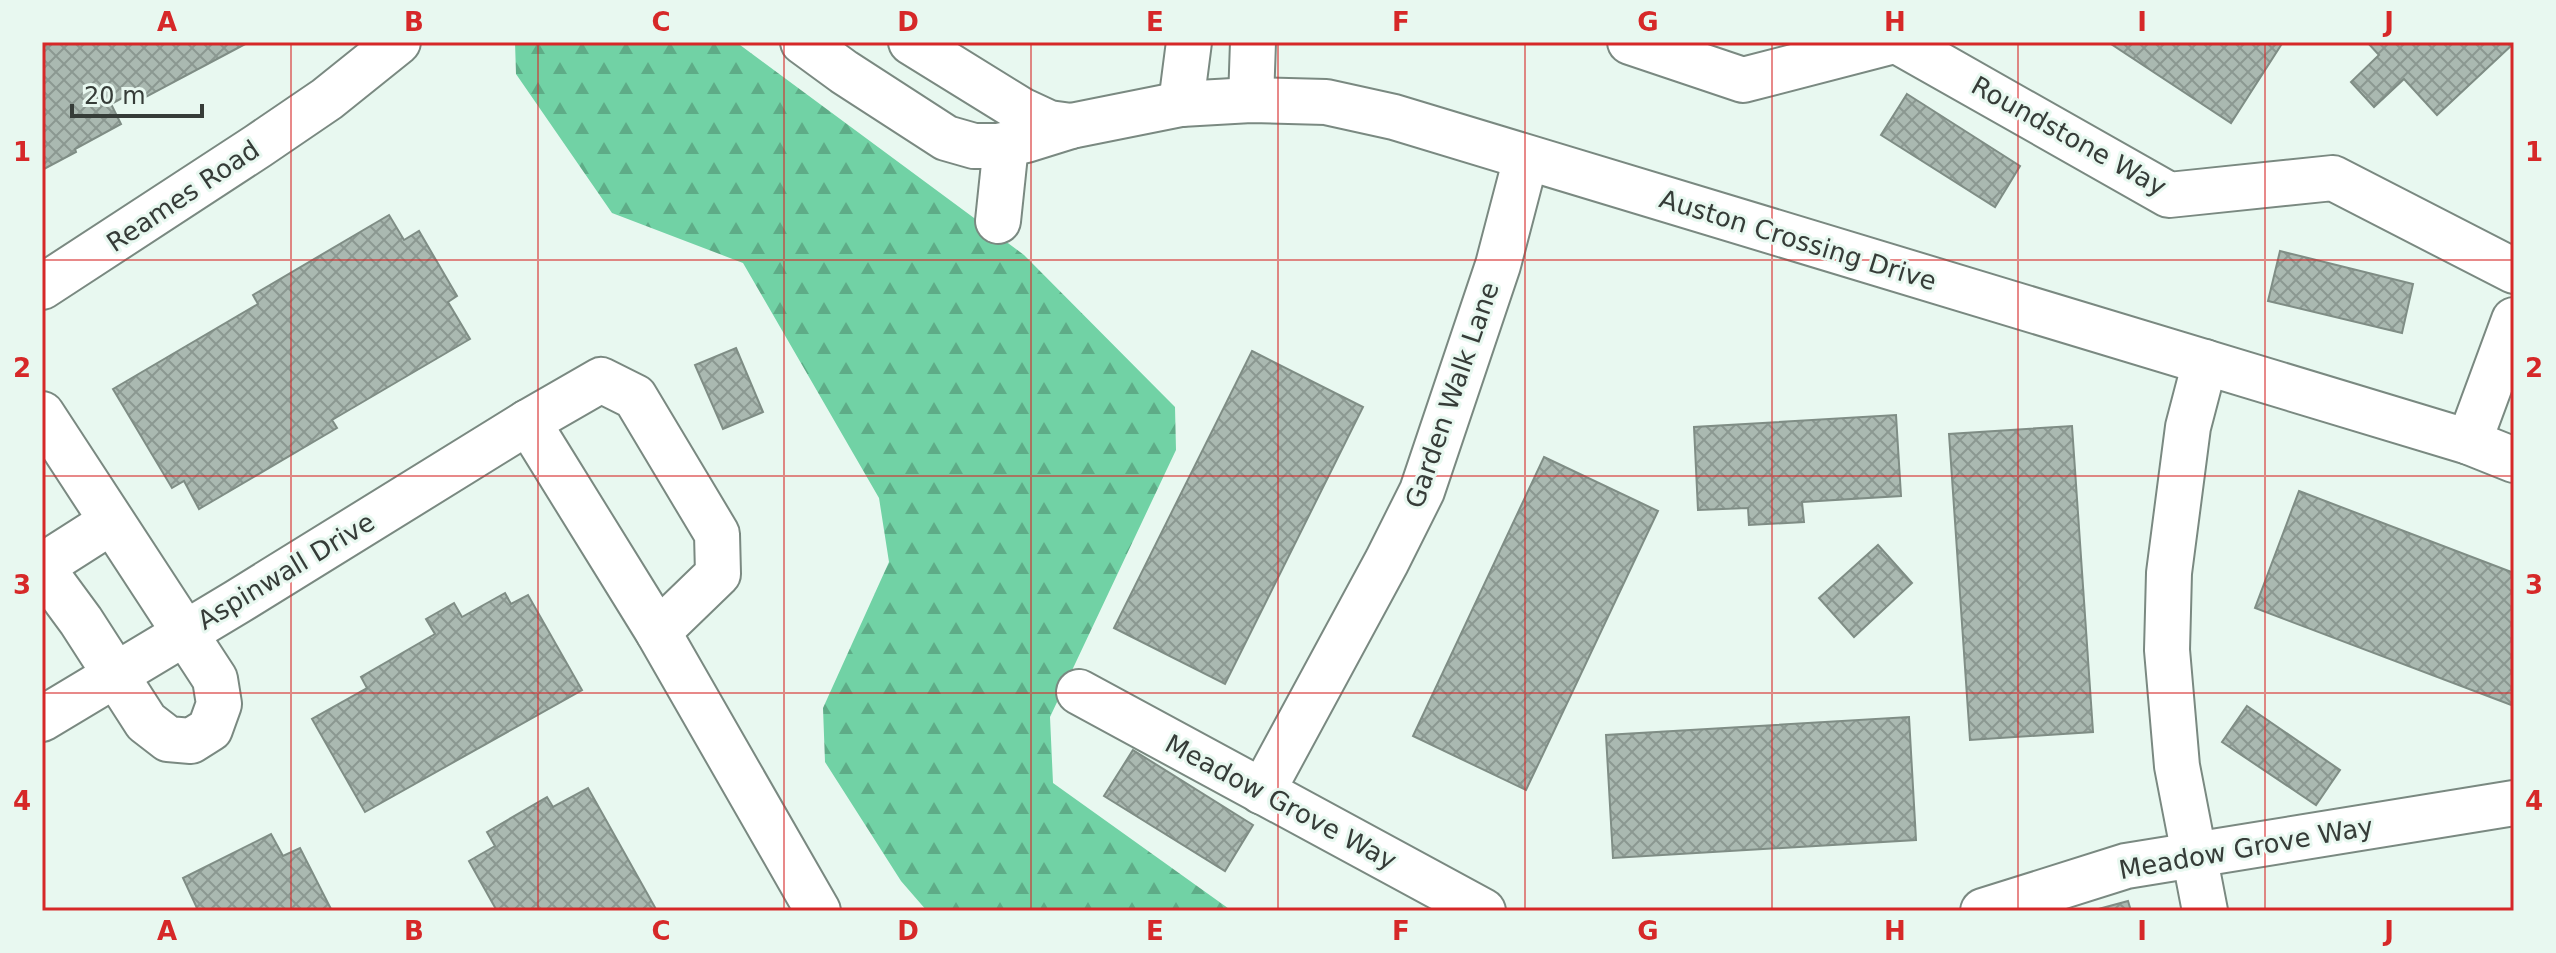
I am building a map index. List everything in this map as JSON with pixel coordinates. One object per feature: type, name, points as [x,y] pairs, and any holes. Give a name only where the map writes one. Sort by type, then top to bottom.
[{"type":"street","name":"Reames Road","points":[[42,287],[270,139],[327,99],[398,42]]},
{"type":"street","name":"Auston Crossing Drive","points":[[804,42],[844,72],[946,138],[974,146],[1006,145],[1071,126],[1181,104],[1251,100],[1326,102],[1394,117],[2469,442],[2514,460]]},
{"type":"street","name":"Auston Crossing Drive","points":[[911,42],[1021,110],[1049,123],[1071,126]]},
{"type":"street","points":[[1181,104],[1189,42]]},
{"type":"street","points":[[1251,100],[1253,42]]},
{"type":"street","points":[[1630,42],[1743,80],[1890,42]]},
{"type":"street","name":"Roundstone Way","points":[[1899,42],[2169,195],[2333,178],[2514,271]]},
{"type":"street","points":[[998,221],[1006,145]]},
{"type":"street","name":"Garden Walk Lane","points":[[1262,792],[1422,491],[1498,265],[1526,158]]},
{"type":"street","points":[[2469,442],[2514,320]]},
{"type":"street","points":[[2205,362],[2186,441],[2169,573],[2167,650],[2177,766],[2205,911]]},
{"type":"street","name":"Aspinwall Drive","points":[[42,719],[601,380],[635,397],[717,534],[718,574],[658,632]]},
{"type":"street","points":[[42,414],[215,679],[219,704],[210,729],[191,741],[168,739],[146,722],[42,567],[111,522]]},
{"type":"street","points":[[528,422],[658,632],[818,911]]},
{"type":"street","name":"Meadow Grove Way","points":[[1079,692],[1483,911]]},
{"type":"street","name":"Meadow Grove Way","points":[[1983,911],[2126,866],[2514,803]]},
{"type":"green space","points":[[515,42],[736,42],[1024,255],[1175,407],[1176,450],[1050,717],[1053,783],[1232,911],[927,911],[901,881],[825,762],[823,708],[889,562],[879,498],[743,263],[612,213],[516,74]]},
{"type":"building","points":[[42,42],[249,42],[142,99],[137,90],[111,104],[121,124],[42,170]]},
{"type":"building","points":[[2108,42],[2283,42],[2231,123]]},
{"type":"building","points":[[2367,42],[2514,43],[2437,115],[2404,79],[2374,107],[2351,82],[2379,55]]},
{"type":"building","points":[[1907,94],[2020,166],[1995,207],[1881,135]]},
{"type":"building","points":[[389,215],[404,240],[419,231],[457,296],[448,302],[470,339],[332,420],[337,428],[199,509],[184,481],[172,488],[113,389],[258,304],[253,295]]},
{"type":"building","points":[[2280,251],[2413,284],[2402,333],[2268,301]]},
{"type":"building","points":[[736,348],[763,412],[723,429],[695,365]]},
{"type":"building","points":[[1252,351],[1363,407],[1225,684],[1114,628]]},
{"type":"building","points":[[1896,415],[1901,496],[1802,502],[1804,522],[1749,525],[1748,508],[1698,510],[1694,427]]},
{"type":"building","points":[[2072,426],[2093,732],[1970,740],[1949,434]]},
{"type":"building","points":[[1544,457],[1658,511],[1526,790],[1413,736]]},
{"type":"building","points":[[2299,491],[2514,573],[2514,706],[2255,608]]},
{"type":"building","points":[[1878,545],[1912,583],[1854,637],[1819,598]]},
{"type":"building","points":[[505,593],[511,604],[528,595],[582,690],[365,812],[312,719],[367,688],[361,677],[435,634],[426,619],[454,603],[462,617]]},
{"type":"building","points":[[2247,706],[2340,770],[2316,805],[2222,742]]},
{"type":"building","points":[[1909,717],[1916,840],[1613,858],[1606,735]]},
{"type":"building","points":[[1133,750],[1253,825],[1225,871],[1104,796]]},
{"type":"building","points":[[588,788],[657,911],[497,911],[469,861],[495,846],[487,832],[547,797],[553,807]]},
{"type":"building","points":[[271,834],[283,856],[300,848],[332,911],[192,911],[197,908],[183,878]]},
{"type":"building","points":[[2128,901],[2131,911],[2091,911]]}]
